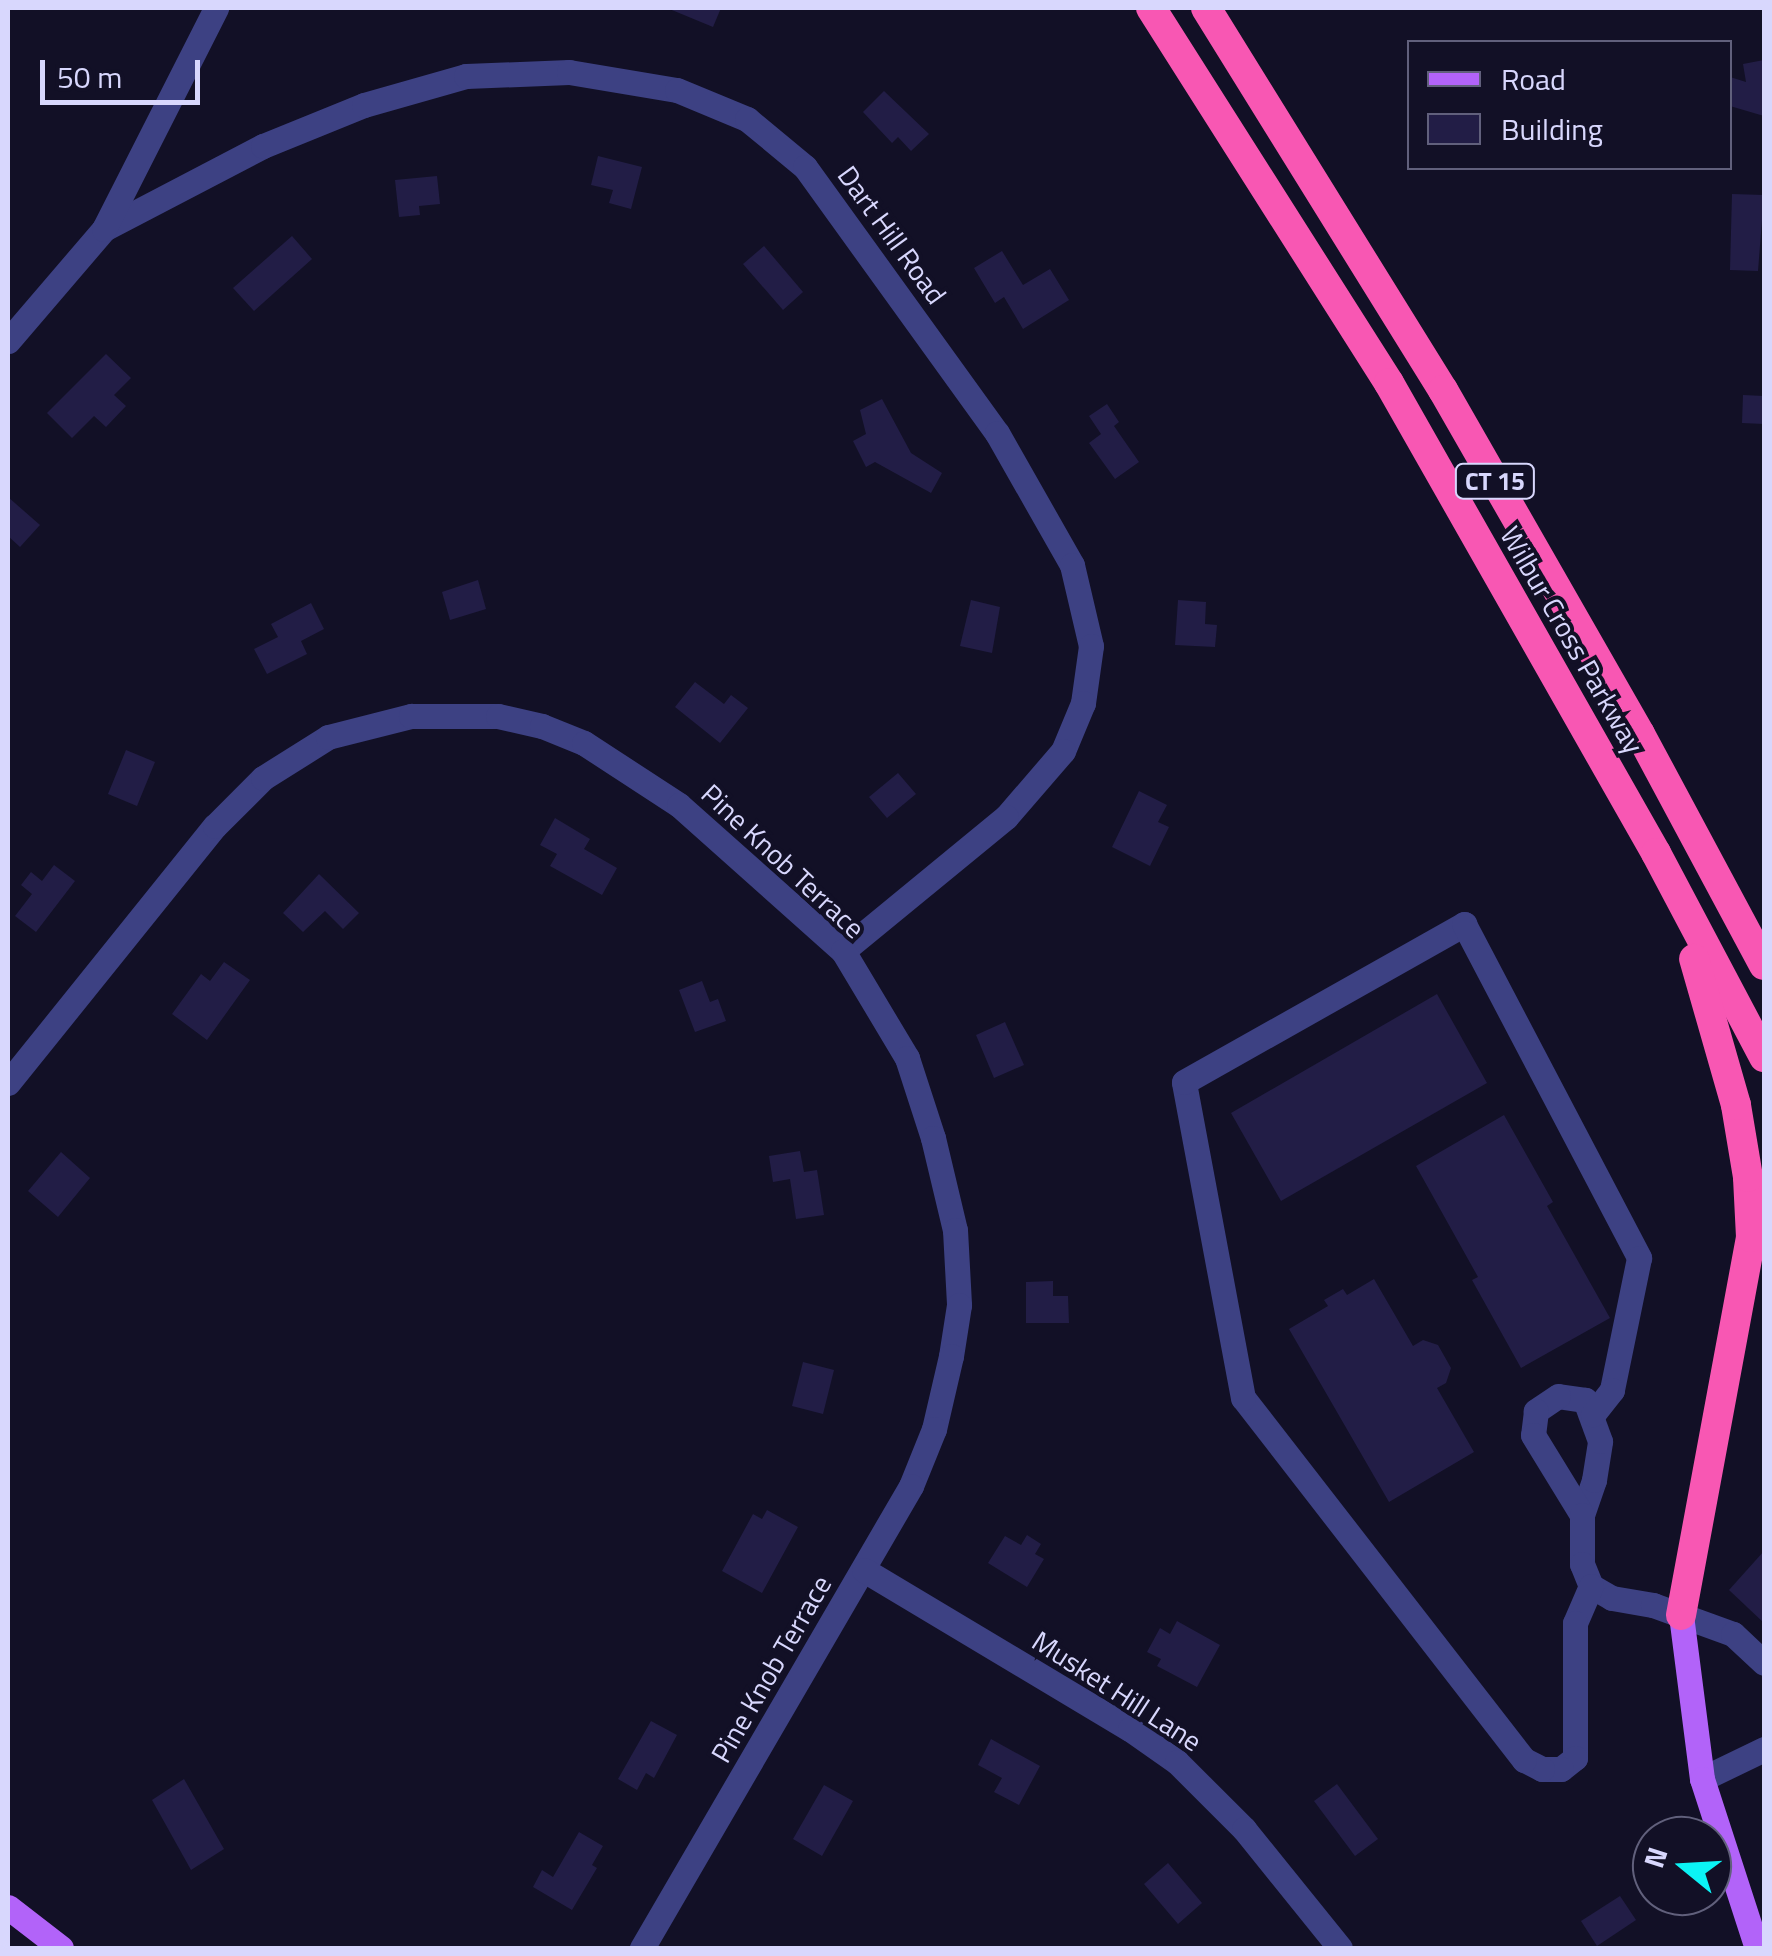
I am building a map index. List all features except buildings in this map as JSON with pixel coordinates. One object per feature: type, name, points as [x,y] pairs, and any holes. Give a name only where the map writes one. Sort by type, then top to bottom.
[{"type":"highway","name":"Wilbur Cross Parkway","points":[[1151,8],[1389,384],[1656,853],[1764,1058]]},
{"type":"highway","name":"Wilbur Cross Parkway","points":[[1206,8],[1443,390],[1640,734],[1764,965]]},
{"type":"highway","points":[[1656,853],[1722,1048],[1742,1140],[1751,1209],[1749,1263],[1698,1509],[1681,1615]]},
{"type":"main road","points":[[1681,1615],[1702,1779],[1757,1948]]},
{"type":"main road","points":[[8,1908],[61,1948]]},
{"type":"street","points":[[8,341],[104,229],[216,8]]},
{"type":"street","name":"Dart Hill Road","points":[[104,229],[262,146],[364,105],[466,76],[569,72],[677,90],[747,119],[805,167],[996,433],[1072,565],[1091,646],[1083,703],[1063,750],[1006,817],[843,951]]},
{"type":"street","name":"Pine Knob Terrace","points":[[8,1083],[215,826],[263,778],[328,737],[412,716],[498,716],[542,726],[584,743],[679,805],[843,951],[907,1058],[933,1138],[955,1230],[959,1305],[934,1429],[910,1486],[642,1948]]},
{"type":"street","points":[[1590,1586],[1575,1623],[1575,1758],[1561,1769],[1542,1769],[1524,1760],[1243,1398],[1184,1082],[1464,924],[1639,1258],[1612,1390],[1593,1414]]},
{"type":"street","points":[[1582,1514],[1533,1435],[1531,1424],[1536,1410],[1558,1396],[1585,1400],[1600,1441],[1594,1480],[1582,1514],[1582,1564],[1590,1586],[1612,1598],[1681,1615],[1732,1634],[1764,1663]]},
{"type":"street","name":"Musket Hill Lane","points":[[864,1570],[1130,1729],[1176,1762],[1244,1829],[1340,1948]]},
{"type":"street","points":[[1702,1779],[1764,1749]]}]
